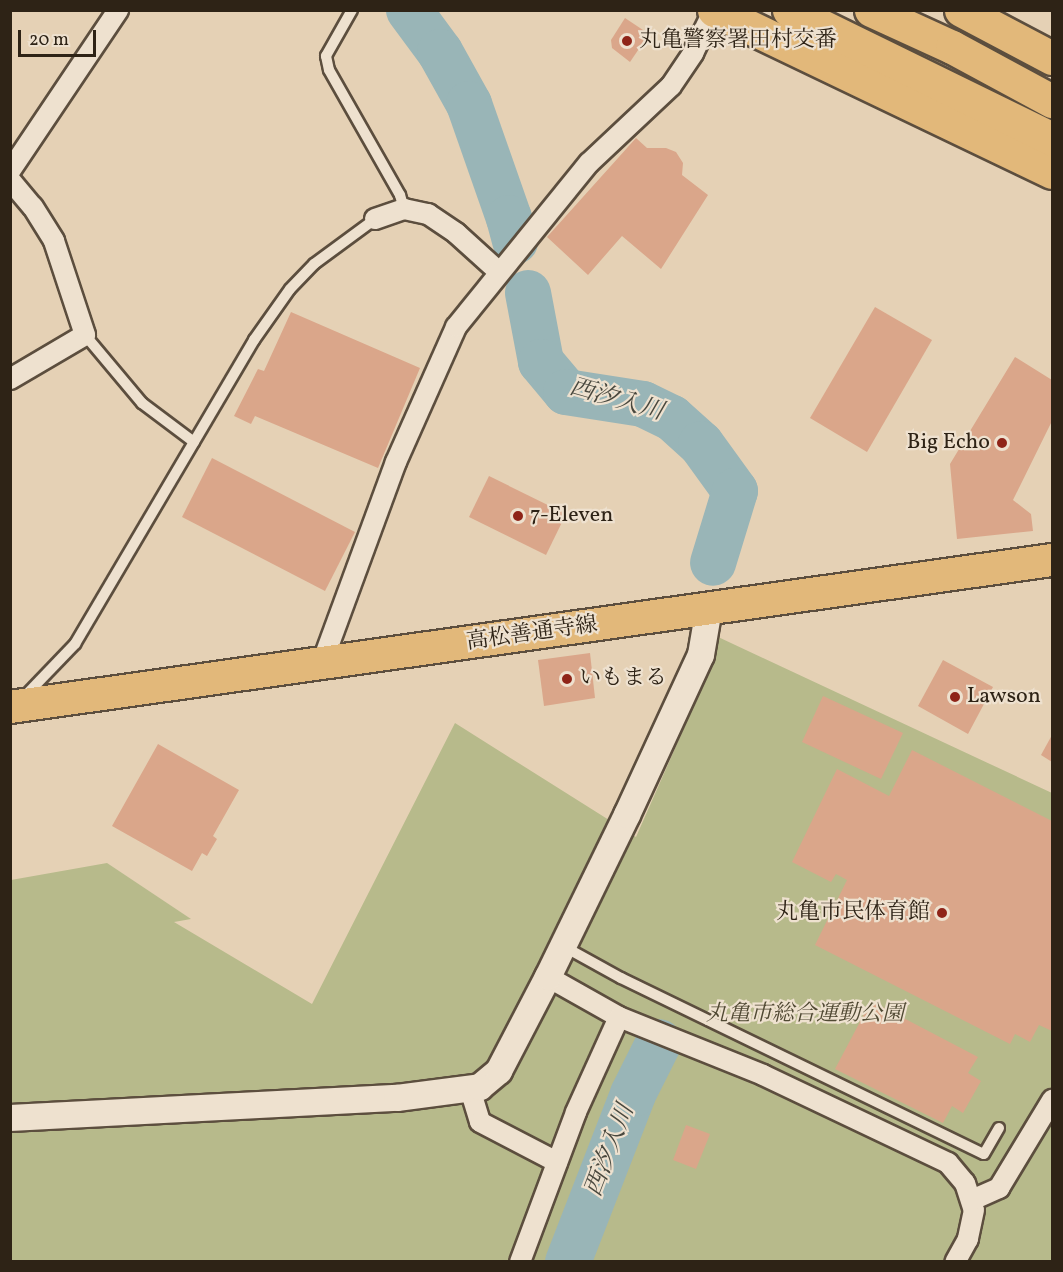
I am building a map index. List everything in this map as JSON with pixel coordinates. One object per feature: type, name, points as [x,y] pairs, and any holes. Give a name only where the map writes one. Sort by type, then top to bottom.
[{"type":"highway","points":[[789,10],[1053,139]]},
{"type":"highway","points":[[871,10],[952,47],[1053,101]]},
{"type":"highway","points":[[961,10],[1053,58]]},
{"type":"highway","points":[[720,13],[1053,172]]},
{"type":"main road","name":"高松善通寺線","points":[[13,706],[1053,560]]},
{"type":"street","points":[[10,171],[118,10]]},
{"type":"street","points":[[322,663],[396,462],[456,327],[588,163],[670,86],[720,13]]},
{"type":"street","points":[[10,180],[33,207],[54,241],[85,335],[10,379]]},
{"type":"street","points":[[375,219],[404,209],[428,214],[456,233],[499,272]]},
{"type":"street","points":[[10,1118],[397,1098],[480,1088],[499,1071],[548,978],[701,655],[709,608]]},
{"type":"street","points":[[548,978],[619,1017],[763,1075],[948,1163],[965,1184],[972,1200],[973,1224],[955,1262]]},
{"type":"street","points":[[520,1262],[557,1162],[619,1017]]},
{"type":"street","points":[[470,1089],[480,1122],[557,1162]]},
{"type":"street","points":[[972,1200],[999,1188],[1053,1100]]},
{"type":"lane","points":[[352,10],[326,56],[329,70],[400,195],[404,209]]},
{"type":"lane","points":[[13,706],[75,644],[254,340],[290,289],[314,264],[375,219]]},
{"type":"lane","points":[[85,335],[142,403],[194,442]]},
{"type":"lane","points":[[563,946],[621,978],[984,1154],[999,1128]]},
{"type":"green space","name":"丸亀市総合運動公園","points":[[716,636],[1052,793],[1052,1261],[11,1262],[11,880],[107,863],[191,919],[174,922],[312,1004],[455,723],[636,837],[710,669]]},
{"type":"building","points":[[625,18],[649,34],[630,62],[612,48],[611,40]]},
{"type":"building","points":[[636,138],[647,148],[666,148],[676,152],[683,163],[682,175],[708,195],[661,269],[622,236],[588,275],[547,237]]},
{"type":"building","points":[[875,307],[932,340],[867,452],[810,418]]},
{"type":"building","points":[[291,312],[420,368],[378,468],[255,416],[251,424],[234,416],[258,369],[264,371]]},
{"type":"building","name":"Big Echo","points":[[1015,357],[1052,380],[1052,421],[1013,500],[1031,514],[1033,531],[957,539],[950,464]]},
{"type":"building","points":[[212,458],[355,532],[325,591],[182,517]]},
{"type":"building","name":"7-Eleven","points":[[489,476],[566,514],[546,555],[469,517]]},
{"type":"building","name":"いもまる","points":[[590,653],[595,698],[544,706],[538,660]]},
{"type":"building","name":"Lawson","points":[[943,660],[993,687],[968,734],[918,706]]},
{"type":"building","points":[[823,696],[903,733],[881,779],[802,742]]},
{"type":"building","points":[[1052,735],[1052,762],[1041,755]]},
{"type":"building","points":[[158,744],[239,790],[213,836],[217,839],[207,856],[202,853],[192,871],[112,826]]},
{"type":"building","name":"丸亀市民体育館","points":[[912,750],[1052,821],[1052,1031],[1039,1025],[1030,1042],[1015,1034],[1010,1044],[815,945],[847,880],[836,874],[831,882],[792,862],[837,769],[889,796]]},
{"type":"building","points":[[871,1001],[978,1057],[968,1073],[981,1081],[963,1113],[952,1106],[943,1123],[835,1069]]},
{"type":"building","points":[[686,1125],[710,1134],[696,1169],[673,1160]]},
{"type":"waterway","name":"西汐入川","points":[[409,10],[440,52],[469,104],[515,241]]},
{"type":"waterway","name":"西汐入川","points":[[528,293],[541,362],[566,392],[643,404],[672,418],[701,444],[735,491],[713,563]]},
{"type":"waterway","name":"西汐入川","points":[[568,1262],[633,1094],[659,1042]]},
{"type":"place","name":"丸亀警察署田村交番","points":[[627,41]]},
{"type":"place","name":"Big Echo","points":[[1002,443]]},
{"type":"place","name":"7-Eleven","points":[[518,516]]},
{"type":"place","name":"いもまる","points":[[567,679]]},
{"type":"place","name":"Lawson","points":[[955,697]]},
{"type":"place","name":"丸亀市民体育館","points":[[942,913]]}]
